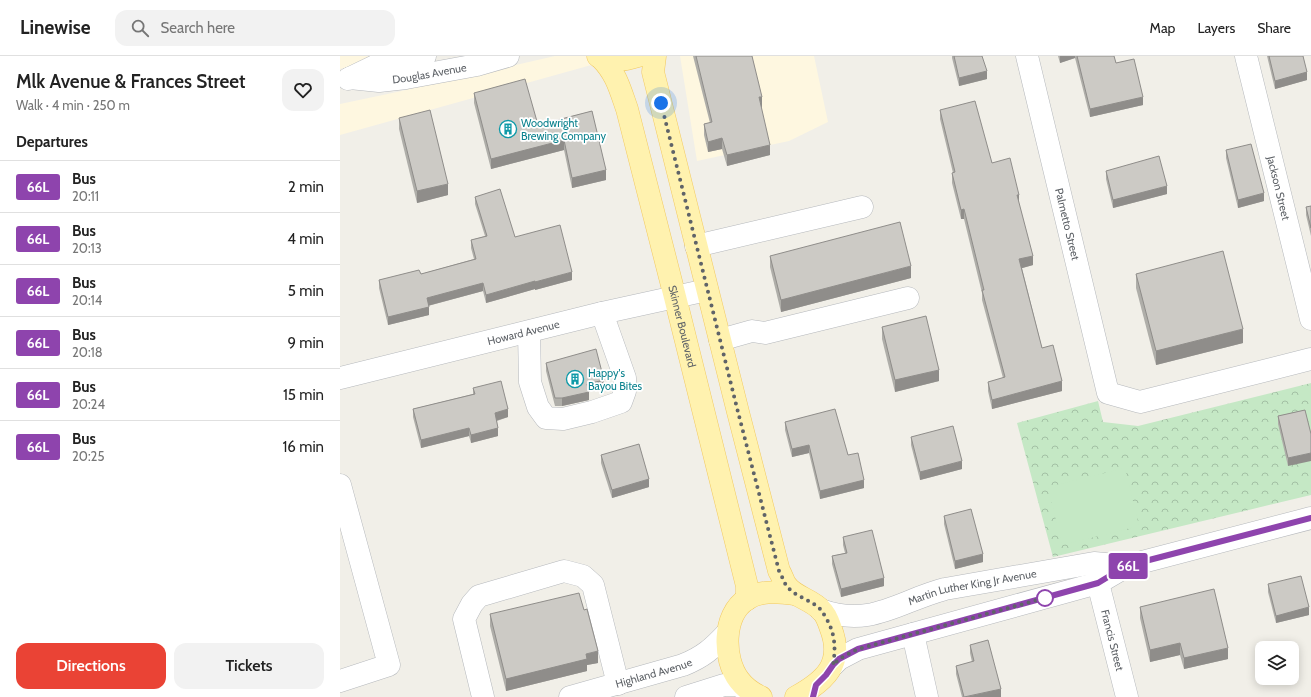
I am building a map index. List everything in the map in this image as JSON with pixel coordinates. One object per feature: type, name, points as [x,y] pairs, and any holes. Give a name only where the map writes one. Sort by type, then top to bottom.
[{"type":"main road","name":"Skinner Boulevard","points":[[600,57],[612,60],[628,59],[638,56]]},
{"type":"main road","points":[[655,56],[653,72],[779,571],[786,585],[795,594]]},
{"type":"main road","name":"Skinner Boulevard","points":[[600,57],[609,66],[616,79],[627,109],[747,586],[746,600]]},
{"type":"main road","points":[[758,695],[739,680],[729,657],[727,633],[731,620],[738,608],[746,600],[757,594],[771,592],[795,594],[808,600],[821,610],[829,622],[833,635],[835,651],[833,665],[814,691],[796,697]]},
{"type":"street","name":"Douglas Avenue","points":[[345,80],[376,61],[425,56]]},
{"type":"street","name":"Douglas Avenue","points":[[345,80],[378,82],[399,79],[477,65],[508,56]]},
{"type":"street","name":"Palmetto Street","points":[[1027,56],[1108,393],[1140,402],[1311,359]]},
{"type":"street","name":"Jackson Street","points":[[1246,56],[1311,319]]},
{"type":"street","points":[[696,246],[862,207]]},
{"type":"street","name":"Howard Avenue","points":[[340,378],[602,313],[707,290]]},
{"type":"street","points":[[720,340],[752,331],[765,333],[908,298]]},
{"type":"street","points":[[529,332],[530,382],[538,407],[546,418],[563,419],[592,412],[621,402],[625,391],[625,378],[602,313]]},
{"type":"street","points":[[340,485],[389,665],[340,681]]},
{"type":"street","name":"Martin Luther King Jr Avenue","points":[[833,665],[839,659],[858,649],[1098,583],[1126,566],[1311,518]]},
{"type":"street","name":"Martin Luther King Jr Avenue","points":[[821,610],[842,616],[870,615],[889,610],[922,596],[945,589],[1094,564],[1126,566]]},
{"type":"street","points":[[483,697],[464,620],[472,604],[479,596],[564,571],[583,576],[593,585],[618,684]]},
{"type":"street","name":"Francis Street","points":[[1098,583],[1127,697]]},
{"type":"street","name":"Highland Avenue","points":[[570,697],[683,665],[698,659],[717,644],[727,633]]},
{"type":"street","points":[[913,634],[927,697]]},
{"type":"street","points":[[686,697],[724,685],[737,685],[758,695]]},
{"type":"shaded area","points":[[340,56],[390,56],[340,69]]},
{"type":"shaded area","points":[[555,56],[591,56],[595,64],[340,135],[340,104]]},
{"type":"shaded area","points":[[680,56],[814,56],[828,122],[789,141],[697,161]]},
{"type":"green space","points":[[1311,383],[1311,495],[1053,557],[1017,423],[1098,401],[1103,422],[1138,426]]},
{"type":"green space","points":[[1125,468],[1139,526],[1062,545],[1048,487]]},
{"type":"building","points":[[696,56],[752,56],[762,97],[759,97],[770,145],[727,155],[722,138],[708,142],[704,124],[712,122]]},
{"type":"building","points":[[954,56],[982,56],[987,71],[959,78]]},
{"type":"building","points":[[1077,56],[1114,56],[1116,63],[1134,59],[1143,97],[1090,109]]},
{"type":"building","points":[[1269,56],[1303,56],[1307,72],[1275,81]]},
{"type":"building","points":[[525,79],[538,125],[592,111],[606,170],[572,178],[564,140],[491,159],[474,93]]},
{"type":"building","points":[[975,101],[992,163],[1010,158],[1019,195],[1017,195],[1033,256],[1019,259],[1042,348],[1053,345],[1062,381],[992,400],[988,382],[1005,377],[982,290],[984,290],[964,209],[961,210],[952,173],[955,172],[940,110]]},
{"type":"building","points":[[430,110],[448,184],[417,191],[399,118]]},
{"type":"building","points":[[1251,144],[1264,193],[1238,200],[1226,150]]},
{"type":"building","points":[[1159,156],[1167,186],[1113,200],[1106,171]]},
{"type":"building","points":[[500,189],[515,237],[560,225],[572,272],[486,295],[483,283],[427,298],[429,307],[388,317],[379,280],[419,270],[421,274],[476,259],[471,240],[487,236],[475,197]]},
{"type":"building","points":[[1311,206],[1311,228],[1306,207]]},
{"type":"building","points":[[900,222],[911,266],[781,300],[770,256]]},
{"type":"building","points":[[1223,251],[1243,329],[1156,351],[1136,274]]},
{"type":"building","points":[[926,316],[939,370],[895,380],[882,327]]},
{"type":"building","name":"Happy's Bayou Bites","points":[[596,349],[604,380],[587,384],[589,392],[562,398],[555,398],[546,363]]},
{"type":"building","points":[[501,381],[508,409],[495,413],[498,428],[471,435],[469,428],[421,440],[413,409],[475,394],[473,388]]},
{"type":"building","points":[[835,409],[848,455],[858,453],[864,480],[820,491],[809,445],[792,449],[785,422]]},
{"type":"building","points":[[1305,410],[1311,434],[1311,453],[1288,458],[1278,416]]},
{"type":"building","points":[[953,426],[962,461],[920,472],[911,437]]},
{"type":"building","points":[[639,444],[649,479],[612,490],[601,455]]},
{"type":"building","points":[[971,509],[983,554],[955,561],[944,516]]},
{"type":"building","points":[[872,530],[884,578],[841,589],[832,556],[847,553],[843,537]]},
{"type":"building","points":[[1301,576],[1309,607],[1276,616],[1268,584]]},
{"type":"building","points":[[1214,589],[1228,648],[1184,658],[1180,643],[1150,650],[1140,607]]},
{"type":"building","points":[[579,593],[584,610],[587,609],[598,651],[586,654],[587,659],[506,679],[490,614]]},
{"type":"building","points":[[988,640],[1001,689],[964,697],[956,666],[974,661],[970,645]]},
{"type":"bus line","name":"66L","points":[[813,697],[816,685],[833,665],[839,659],[858,649],[1098,583],[1126,566],[1311,518]]},
{"type":"place","name":"Woodwright Brewing Company","points":[[508,129]]},
{"type":"place","name":"Happy's Bayou Bites","points":[[575,379]]},
{"type":"route","points":[[661,103],[779,571],[786,585],[795,594],[808,600],[821,610],[829,622],[833,635],[835,651],[833,665],[839,659],[858,649],[1045,598]]}]
